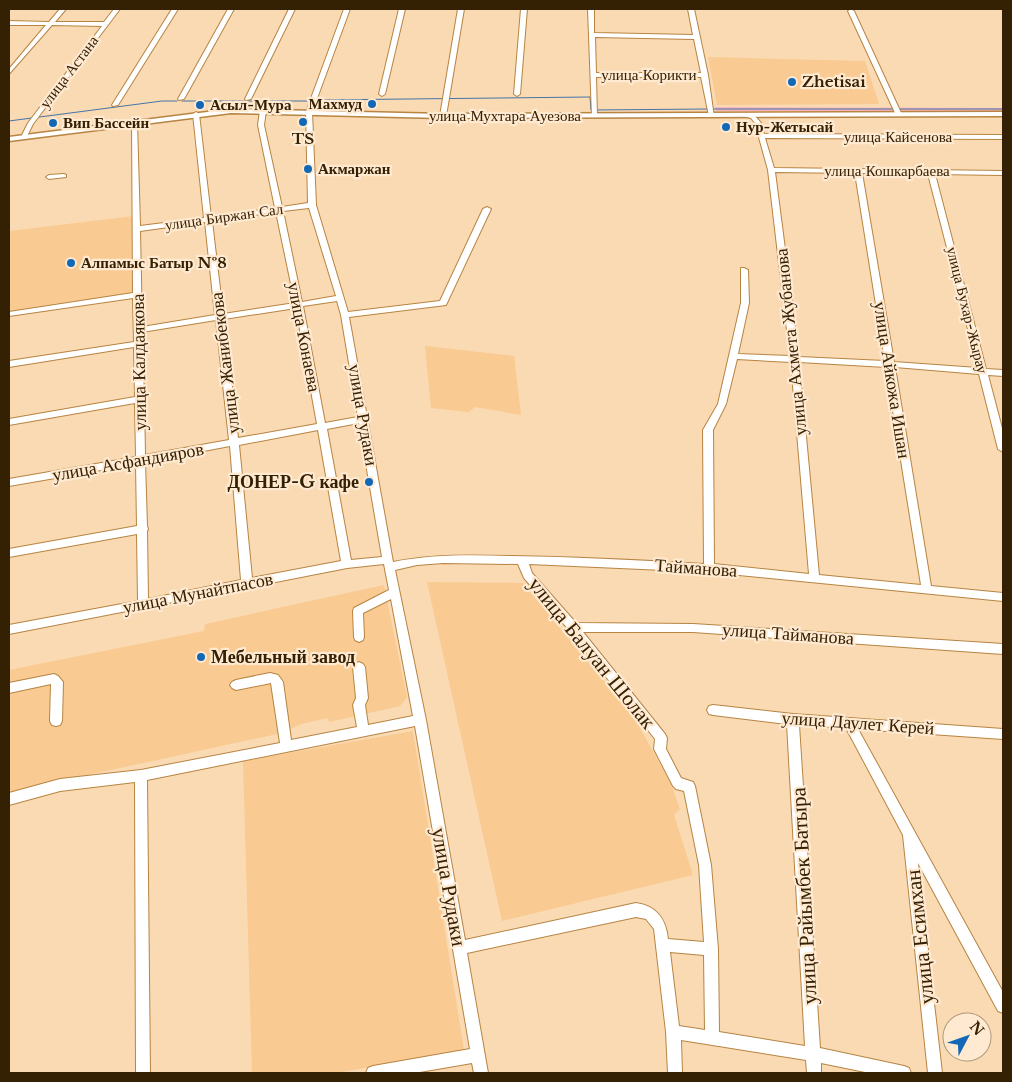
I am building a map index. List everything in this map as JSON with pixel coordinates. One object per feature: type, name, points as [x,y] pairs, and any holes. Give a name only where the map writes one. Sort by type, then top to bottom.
[{"type":"main road","name":"улица Мухтара Ауезова","points":[[9,139],[196,114],[263,112],[442,116],[594,111],[712,116],[897,111],[1003,114]]},
{"type":"street","points":[[9,72],[63,9]]},
{"type":"street","name":"улица Астана","points":[[24,137],[35,118],[117,9]]},
{"type":"street","points":[[115,105],[175,9]]},
{"type":"street","points":[[181,99],[231,9]]},
{"type":"street","points":[[248,99],[292,9]]},
{"type":"street","points":[[309,112],[347,9]]},
{"type":"street","points":[[382,94],[402,9]]},
{"type":"street","points":[[442,116],[461,9]]},
{"type":"street","points":[[517,94],[524,9]]},
{"type":"street","name":"улица Корикти","points":[[590,9],[594,111]]},
{"type":"street","points":[[691,9],[712,116]]},
{"type":"street","points":[[851,11],[897,111]]},
{"type":"street","points":[[9,23],[106,24]]},
{"type":"street","points":[[591,35],[696,37]]},
{"type":"street","name":"улица Корикти","points":[[594,74],[703,75]]},
{"type":"street","name":"улица Конаева","points":[[263,112],[261,125],[299,304],[347,564]]},
{"type":"street","name":"улица Рудаки","points":[[309,112],[312,205],[346,315],[394,592],[420,720],[481,1073]]},
{"type":"street","name":"улица Жанибекова","points":[[196,114],[234,442],[247,584]]},
{"type":"street","name":"улица Ахмета Жубанова","points":[[746,114],[753,117],[758,123],[771,170],[794,359],[814,577]]},
{"type":"street","name":"улица Калдаякова","points":[[134,122],[144,603]]},
{"type":"street","name":"улица Кайсенова","points":[[763,136],[1002,137]]},
{"type":"street","points":[[1002,137],[1003,145]]},
{"type":"street","name":"улица Кошкарбаева","points":[[771,170],[1003,173]]},
{"type":"street","name":"улица Айкожа Ишан","points":[[858,170],[927,590]]},
{"type":"street","name":"улица Бухар-Жырау","points":[[931,171],[1003,449]]},
{"type":"street","points":[[49,177],[64,176]]},
{"type":"street","name":"улица Биржан Сал","points":[[136,229],[312,205]]},
{"type":"street","points":[[346,315],[443,303],[487,209]]},
{"type":"street","points":[[709,568],[708,430],[722,404],[745,303],[744,270]]},
{"type":"street","points":[[9,314],[137,295]]},
{"type":"street","points":[[138,330],[342,298]]},
{"type":"street","points":[[9,364],[138,344]]},
{"type":"street","points":[[733,356],[889,364],[1003,373]]},
{"type":"street","points":[[9,422],[141,399]]},
{"type":"street","name":"улица Асфандияров","points":[[9,482],[364,419]]},
{"type":"street","points":[[9,553],[143,529]]},
{"type":"street","name":"Тайманова","points":[[389,563],[443,559],[570,561],[709,568],[1003,597]]},
{"type":"street","name":"улица Балуан Шолак","points":[[522,561],[528,575],[573,627],[661,738],[660,749],[677,782],[680,785],[689,786],[705,865],[711,949],[712,1038]]},
{"type":"street","name":"улица Мунайтпасов","points":[[9,630],[347,564],[389,563]]},
{"type":"street","points":[[360,637],[358,611],[394,592]]},
{"type":"street","name":"улица Тайманова","points":[[573,627],[693,628],[1003,648]]},
{"type":"street","points":[[359,667],[362,698],[359,705],[363,732]]},
{"type":"street","points":[[236,684],[274,678],[277,682],[286,747]]},
{"type":"street","points":[[9,688],[54,679],[57,682],[56,721]]},
{"type":"street","name":"улица Даулет Керей","points":[[713,710],[794,719],[1003,734]]},
{"type":"street","name":"улица Райымбек Батыра","points":[[794,719],[814,1073]]},
{"type":"street","points":[[9,799],[60,785],[141,776],[420,720]]},
{"type":"street","points":[[849,723],[1003,1006]]},
{"type":"street","points":[[141,776],[143,1073]]},
{"type":"street","name":"улица Есимхан","points":[[908,831],[935,1073]]},
{"type":"street","points":[[460,948],[636,910],[644,910],[655,918],[660,928],[673,1032],[675,1073]]},
{"type":"street","points":[[662,945],[711,949]]},
{"type":"street","points":[[673,1032],[813,1054],[904,1073]]},
{"type":"street","points":[[373,1073],[402,1070],[478,1055]]},
{"type":"shaded area","name":"Zhetisai","points":[[708,57],[865,61],[879,104],[717,105]]},
{"type":"shaded area","points":[[715,107],[1003,108],[1003,111],[716,111]]},
{"type":"shaded area","name":"Алпамыс Батыр №8","points":[[134,216],[134,294],[9,312],[9,231]]},
{"type":"shaded area","points":[[425,346],[514,356],[521,415],[475,407],[469,412],[431,408]]},
{"type":"shaded area","points":[[427,582],[523,583],[635,719],[671,784],[680,809],[674,815],[693,875],[502,921]]},
{"type":"shaded area","points":[[384,585],[407,697],[400,706],[329,722],[328,718],[301,724],[282,733],[9,792],[9,670],[204,631],[205,624]]},
{"type":"shaded area","points":[[413,731],[464,1050],[337,1073],[252,1073],[243,761]]},
{"type":"waterway","points":[[317,100],[590,97],[591,110],[709,109]]},
{"type":"waterway","points":[[9,121],[162,101],[177,101]]},
{"type":"waterway","points":[[182,101],[309,101]]},
{"type":"waterway","points":[[713,109],[1003,109]]},
{"type":"place","name":"Zhetisai","points":[[792,82]]},
{"type":"place","name":"Махмуд","points":[[372,104]]},
{"type":"place","name":"Асыл-Мура","points":[[200,105]]},
{"type":"place","name":"TS","points":[[303,122]]},
{"type":"place","name":"Вип Бассейн","points":[[53,123]]},
{"type":"place","name":"Нур-Жетысай","points":[[726,127]]},
{"type":"place","name":"Акмаржан","points":[[308,169]]},
{"type":"place","name":"Алпамыс Батыр №8","points":[[71,263]]},
{"type":"place","name":"ДОНЕР-G кафе","points":[[369,482]]},
{"type":"place","name":"Мебельный завод","points":[[201,657]]}]
